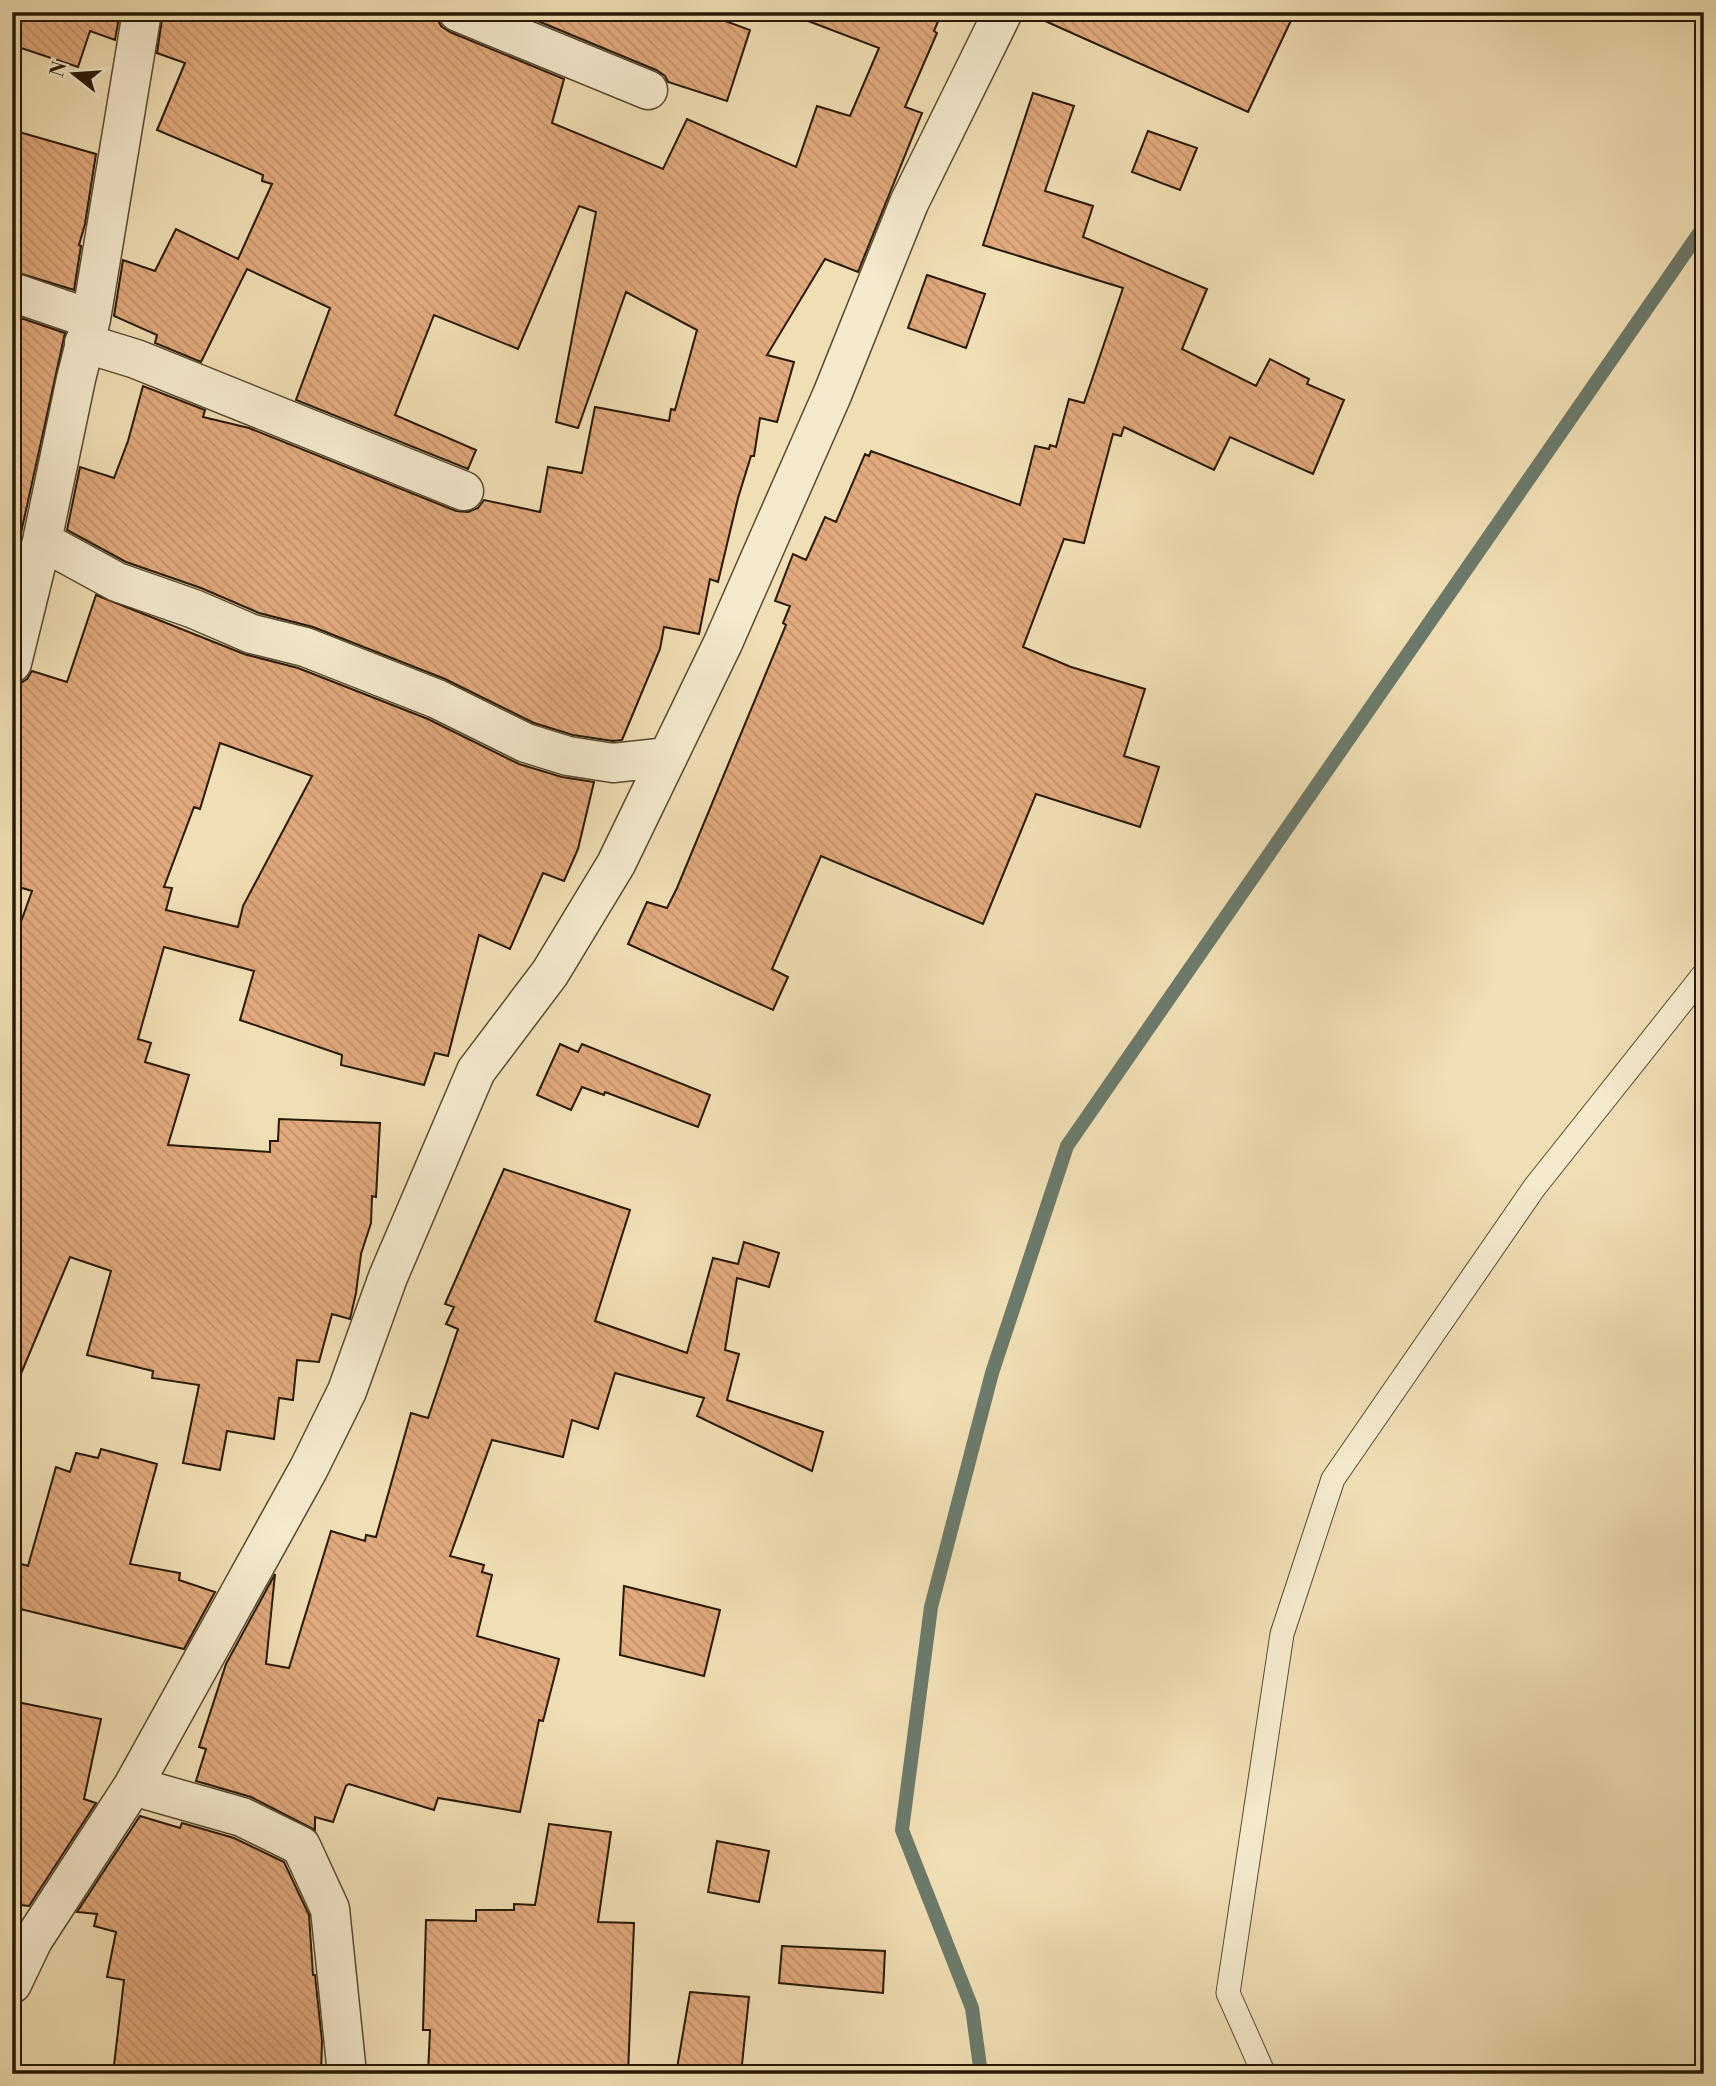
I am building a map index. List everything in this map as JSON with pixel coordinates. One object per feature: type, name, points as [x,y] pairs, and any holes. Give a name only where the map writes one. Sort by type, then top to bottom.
[{"type":"street","points":[[12,663],[88,331],[142,12]]},
{"type":"street","points":[[458,12],[648,90]]},
{"type":"street","points":[[12,1984],[33,1940],[133,1786],[309,1468],[347,1391],[388,1277],[476,1071],[550,973],[616,864],[728,630],[827,407],[909,203],[1003,12]]},
{"type":"street","points":[[12,292],[136,359],[464,491]]},
{"type":"street","points":[[42,541],[117,582],[194,609],[252,634],[305,647],[437,699],[526,743],[568,756],[613,763],[668,757]]},
{"type":"street","points":[[133,1786],[242,1817],[301,1846],[330,1909],[347,2074]]},
{"type":"lane","points":[[1264,2074],[1228,1993],[1282,1634],[1333,1479],[1534,1188],[1704,974]]},
{"type":"building","points":[[12,12],[120,12],[115,40],[90,31],[78,67],[12,45]]},
{"type":"building","points":[[163,12],[411,12],[438,20],[441,26],[450,32],[564,79],[552,123],[663,169],[687,119],[796,167],[817,106],[850,116],[879,48],[795,16],[795,12],[942,12],[934,31],[937,33],[905,107],[922,113],[858,272],[825,259],[767,355],[794,362],[777,422],[760,418],[754,456],[751,456],[738,498],[718,582],[710,579],[699,634],[664,627],[660,649],[622,740],[573,735],[534,723],[445,679],[313,627],[259,613],[201,588],[126,562],[67,530],[80,467],[114,478],[128,441],[143,386],[205,410],[203,417],[249,428],[456,511],[468,512],[478,508],[484,500],[540,512],[548,467],[582,473],[595,407],[669,421],[671,409],[675,410],[697,330],[626,292],[578,428],[556,422],[596,212],[579,206],[518,349],[434,315],[395,415],[476,450],[468,469],[296,400],[330,308],[247,269],[201,362],[155,343],[157,335],[114,316],[123,260],[155,271],[176,229],[238,259],[272,184],[262,181],[263,175],[157,130],[185,63],[157,53]]},
{"type":"building","points":[[516,12],[701,12],[750,30],[727,101],[668,82],[665,76],[656,70]]},
{"type":"building","points":[[1025,12],[1295,12],[1248,112]]},
{"type":"building","points":[[1033,93],[1074,106],[1045,191],[1093,206],[1083,237],[1207,289],[1182,349],[1256,386],[1270,359],[1309,379],[1307,384],[1344,400],[1313,474],[1230,437],[1214,470],[1124,427],[1121,436],[1113,434],[1084,543],[1064,539],[1023,647],[1071,667],[1145,689],[1124,756],[1159,767],[1140,827],[1036,794],[983,924],[821,856],[772,969],[788,977],[773,1010],[628,944],[647,902],[667,908],[677,888],[786,625],[783,623],[790,606],[775,601],[793,554],[806,560],[825,517],[836,522],[865,454],[869,456],[871,451],[1020,505],[1035,446],[1049,449],[1050,445],[1056,447],[1069,399],[1084,403],[1123,288],[983,245]]},
{"type":"building","points":[[12,130],[96,154],[79,245],[74,290],[12,271]]},
{"type":"building","points":[[1148,131],[1197,148],[1180,190],[1132,172]]},
{"type":"building","points":[[927,275],[985,294],[966,348],[908,328]]},
{"type":"building","points":[[12,315],[65,333],[21,533],[12,531]]},
{"type":"building","points":[[96,595],[244,654],[298,668],[428,719],[519,764],[562,777],[594,782],[578,849],[564,881],[543,873],[510,949],[479,935],[448,1056],[435,1053],[424,1085],[341,1065],[342,1055],[240,1020],[254,971],[164,947],[138,1039],[151,1043],[145,1062],[189,1075],[168,1145],[270,1152],[270,1141],[278,1141],[279,1119],[380,1123],[376,1197],[372,1196],[371,1223],[361,1254],[350,1319],[332,1314],[319,1362],[297,1360],[293,1400],[279,1398],[274,1439],[227,1431],[220,1470],[183,1463],[199,1385],[152,1378],[153,1371],[87,1355],[111,1271],[70,1257],[12,1395],[12,947],[32,891],[12,885],[12,684],[19,684],[27,679],[32,671],[67,682]],"holes":[[[220,743],[312,776],[243,906],[238,927],[166,910],[172,888],[164,887],[194,807],[200,809]]]},
{"type":"building","points":[[560,1044],[578,1052],[582,1044],[710,1095],[698,1127],[605,1092],[604,1095],[582,1087],[571,1110],[537,1095]]},
{"type":"building","points":[[504,1169],[630,1210],[595,1321],[687,1353],[713,1258],[738,1264],[744,1242],[779,1253],[769,1287],[737,1278],[725,1350],[739,1354],[727,1400],[823,1432],[812,1471],[697,1416],[704,1398],[615,1373],[598,1429],[572,1420],[563,1457],[492,1440],[450,1556],[484,1565],[482,1572],[492,1575],[477,1636],[559,1659],[543,1721],[539,1720],[520,1812],[438,1798],[434,1810],[349,1784],[333,1822],[315,1817],[315,1830],[251,1797],[196,1781],[206,1749],[199,1747],[226,1664],[275,1574],[266,1664],[289,1668],[331,1531],[365,1541],[366,1535],[376,1537],[411,1413],[428,1418],[458,1329],[446,1324],[454,1307],[445,1304]]},
{"type":"building","points":[[101,1449],[157,1464],[130,1564],[180,1573],[179,1580],[215,1592],[184,1649],[12,1607],[12,1561],[28,1566],[56,1467],[70,1472],[76,1453],[98,1458]]},
{"type":"building","points":[[624,1586],[720,1610],[704,1676],[620,1655]]},
{"type":"building","points":[[12,1701],[101,1719],[84,1799],[96,1803],[29,1906],[12,1904]]},
{"type":"building","points":[[140,1816],[180,1828],[182,1823],[234,1838],[284,1862],[309,1915],[313,1975],[322,2041],[321,2074],[113,2074],[124,1980],[107,1977],[116,1932],[94,1926],[97,1914],[77,1912]]},
{"type":"building","points":[[549,1824],[611,1832],[598,1922],[634,1923],[628,2074],[497,2071],[497,2074],[428,2074],[430,2030],[423,2030],[426,1920],[476,1921],[476,1910],[514,1910],[514,1904],[535,1905]]},
{"type":"building","points":[[717,1841],[769,1851],[759,1902],[708,1892]]},
{"type":"building","points":[[782,1946],[885,1951],[883,1993],[779,1983]]},
{"type":"building","points":[[690,1992],[749,1997],[741,2074],[676,2074]]},
{"type":"waterway","points":[[981,2074],[972,2008],[902,1830],[931,1607],[992,1373],[1067,1146],[1704,226]]}]
